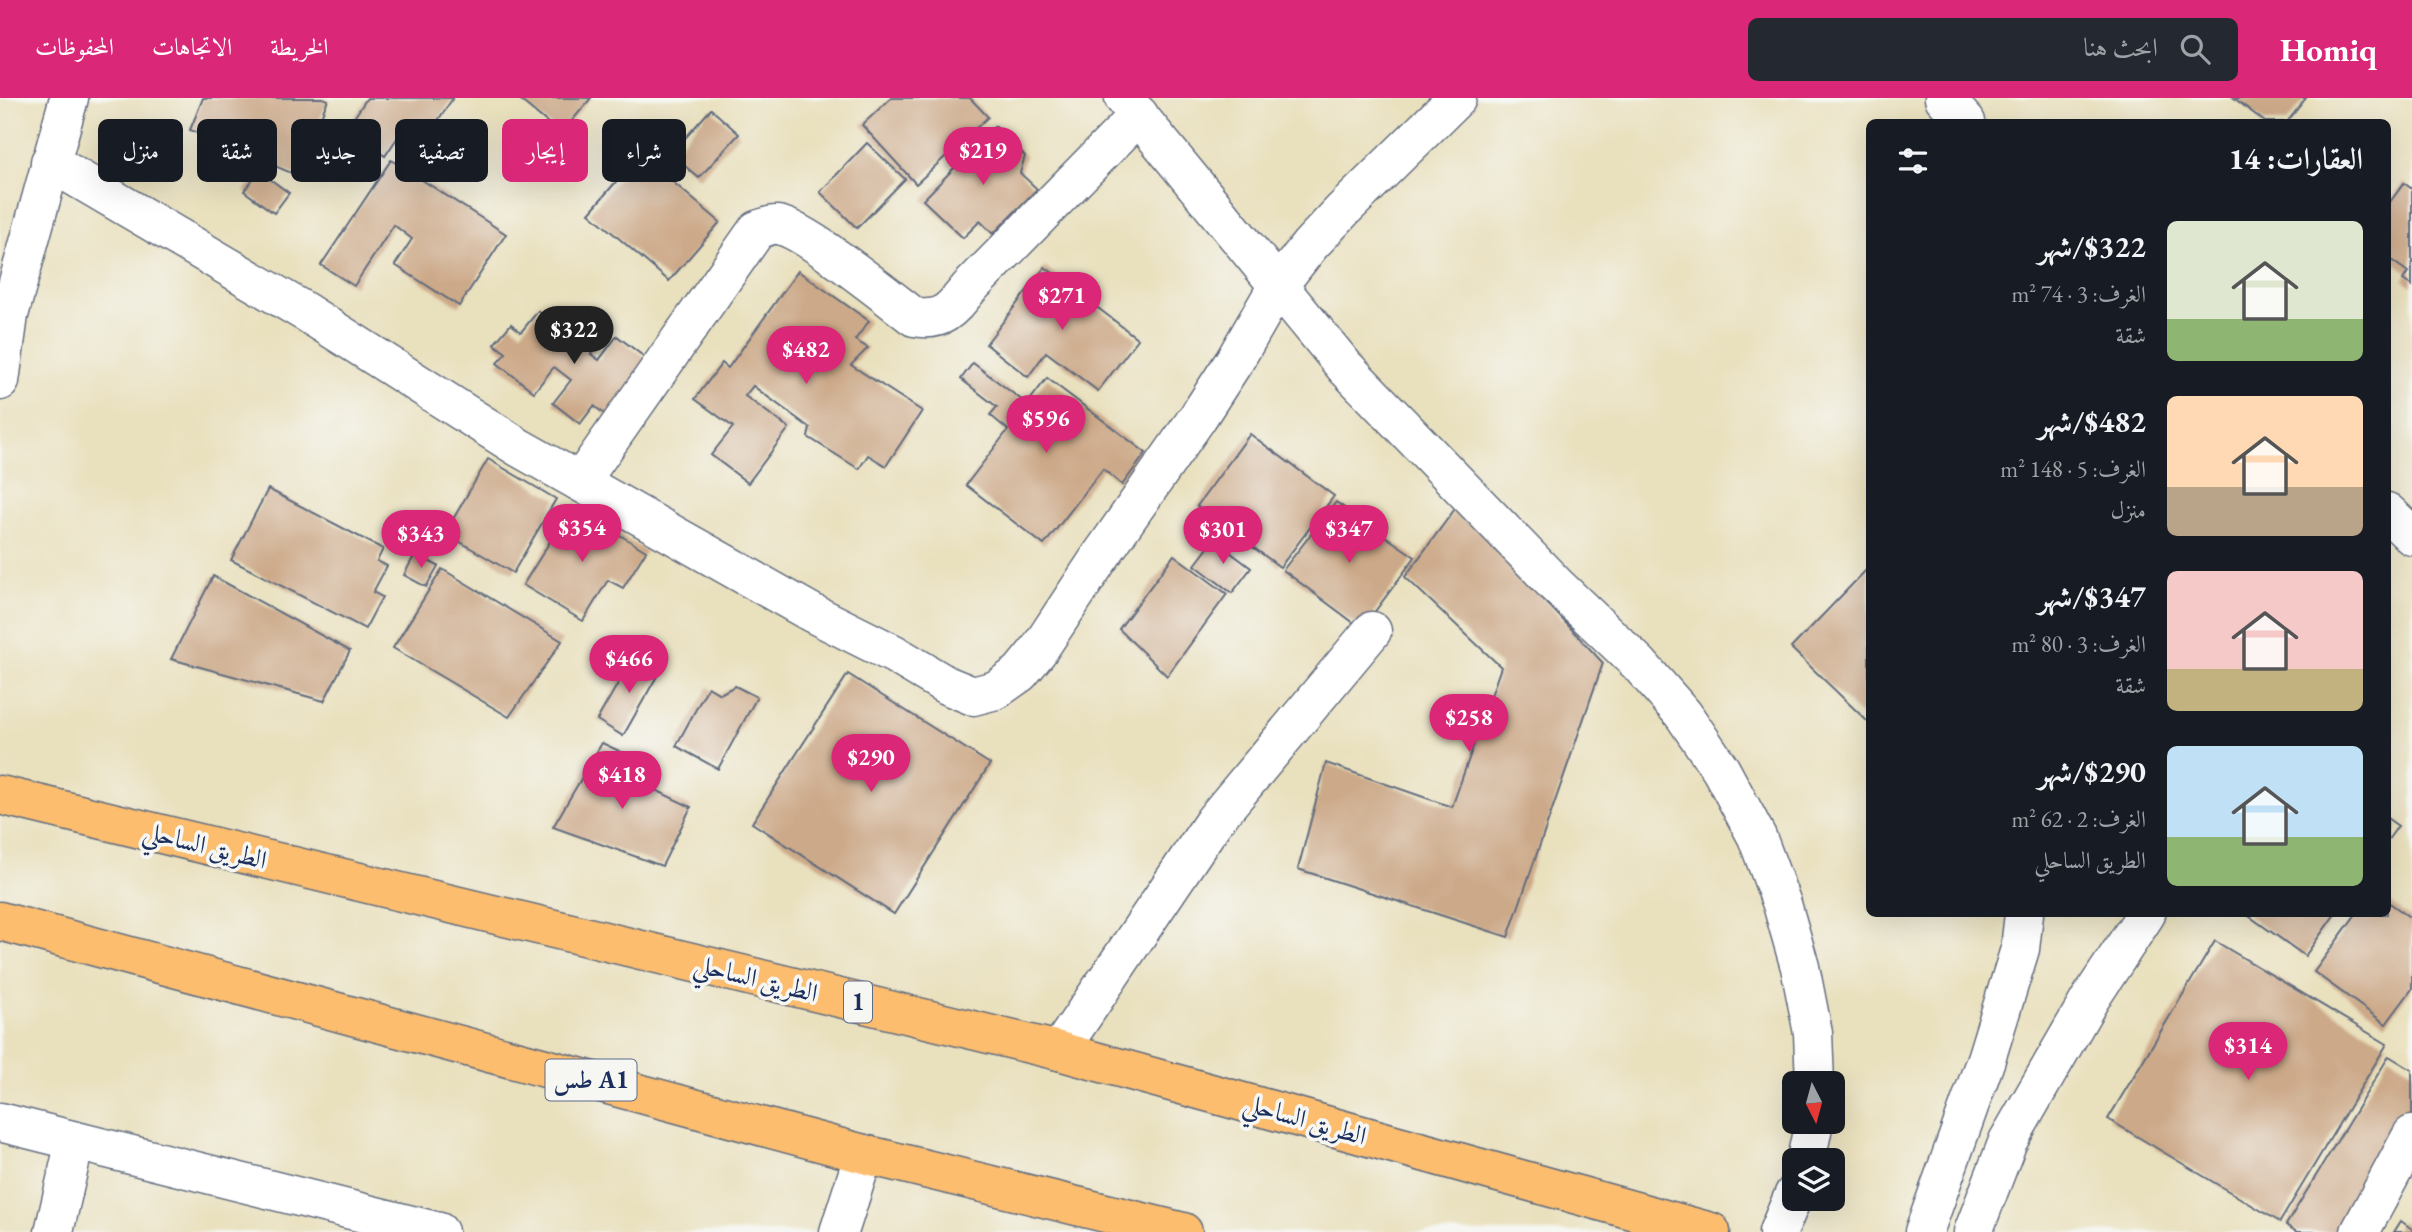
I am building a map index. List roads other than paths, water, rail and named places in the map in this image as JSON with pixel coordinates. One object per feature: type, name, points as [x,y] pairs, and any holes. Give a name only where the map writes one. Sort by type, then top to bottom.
[{"type":"highway","name":"الطريق الساحلي","points":[[0,795],[1059,1051],[1711,1232]]},
{"type":"highway","name":"طس A1","points":[[0,921],[864,1154],[1183,1232]]},
{"type":"street","points":[[0,382],[9,315],[69,98]]},
{"type":"street","points":[[50,162],[307,313],[518,447],[812,613],[894,654],[946,685],[973,696],[996,690],[1020,673],[1038,651],[1198,417],[1278,287],[1310,245],[1342,211],[1457,98]]},
{"type":"street","points":[[1944,98],[1963,119]]},
{"type":"street","points":[[580,482],[757,230],[775,224],[788,227],[914,317],[930,320],[951,310],[1132,107],[1345,367],[1546,576],[1639,664],[1683,714],[1713,759],[1756,837],[1782,904],[1800,967],[1813,1033],[1815,1071]]},
{"type":"street","points":[[2391,516],[2412,536]]},
{"type":"street","points":[[1059,1051],[1214,821],[1372,631]]},
{"type":"street","points":[[1924,1232],[1990,1047],[2020,949],[2024,917]]},
{"type":"street","points":[[1973,1232],[2008,1141],[2090,999],[2144,917]]},
{"type":"street","points":[[0,1122],[439,1232]]},
{"type":"street","points":[[2360,1232],[2412,1135]]},
{"type":"street","points":[[54,1232],[75,1141]]},
{"type":"street","points":[[839,1232],[864,1154]]},
{"type":"street","points":[[1778,1232],[1787,1211]]}]
